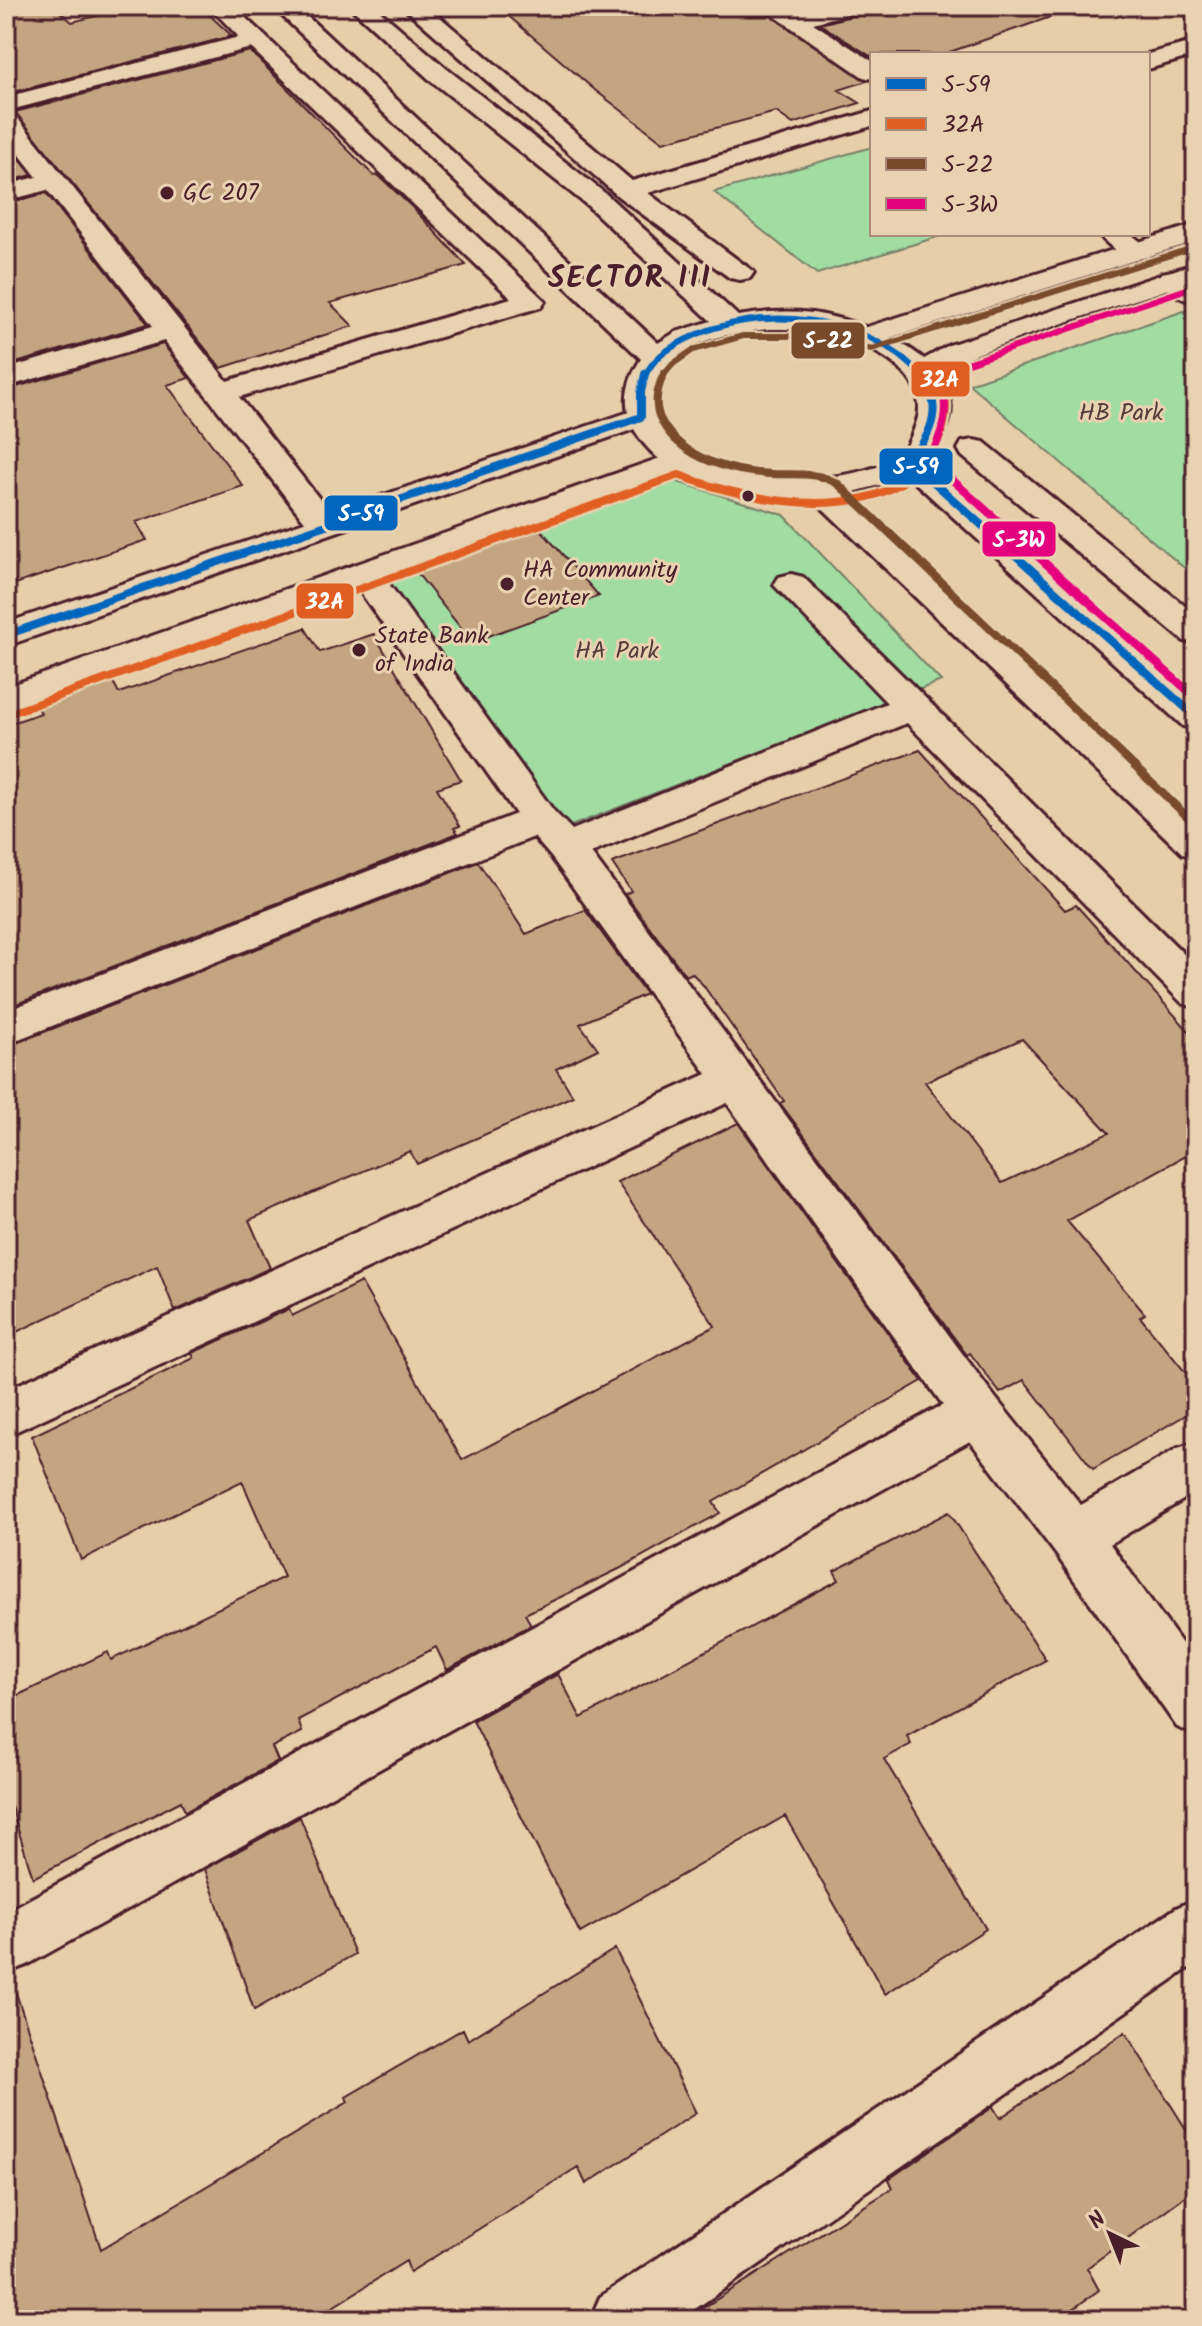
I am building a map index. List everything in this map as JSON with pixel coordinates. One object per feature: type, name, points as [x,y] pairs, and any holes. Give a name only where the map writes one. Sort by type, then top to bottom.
[{"type":"street","points":[[219,393],[531,301],[220,6]]},
{"type":"street","points":[[283,6],[656,357]]},
{"type":"street","points":[[360,6],[438,74],[597,200],[730,324]]},
{"type":"street","points":[[413,6],[628,191],[740,272]]},
{"type":"street","points":[[771,6],[870,71]]},
{"type":"street","points":[[795,21],[851,6]]},
{"type":"street","points":[[6,104],[255,40]]},
{"type":"street","points":[[1150,61],[1196,48]]},
{"type":"street","points":[[628,191],[870,119]]},
{"type":"street","points":[[6,120],[324,525]]},
{"type":"street","points":[[6,193],[51,181]]},
{"type":"street","points":[[867,336],[1196,232]]},
{"type":"street","points":[[1116,236],[1138,251]]},
{"type":"street","points":[[920,373],[959,351],[1184,275],[1196,295]]},
{"type":"street","points":[[770,320],[819,323],[867,336],[903,356],[928,382],[936,411],[926,440],[907,466],[862,483],[820,489],[766,488],[715,477],[680,460],[662,446],[641,417],[640,388],[656,357],[685,339],[730,324],[770,320]]},
{"type":"street","points":[[6,378],[169,330]]},
{"type":"street","points":[[6,635],[641,417]]},
{"type":"street","points":[[973,449],[1188,617]]},
{"type":"street","points":[[6,700],[680,460]]},
{"type":"street","points":[[910,461],[1196,717]]},
{"type":"street","points":[[820,489],[844,508],[1196,844]]},
{"type":"street","points":[[364,573],[977,1412],[1074,1537],[1196,1708]]},
{"type":"street","points":[[791,585],[1196,992]]},
{"type":"street","points":[[107,600],[140,653]]},
{"type":"street","points":[[6,1028],[911,707]]},
{"type":"street","points":[[6,1414],[735,1080]]},
{"type":"street","points":[[6,1944],[977,1412]]},
{"type":"street","points":[[1074,1537],[1196,1465]]},
{"type":"street","points":[[623,2320],[1196,1928]]},
{"type":"green space","points":[[870,148],[870,236],[940,236],[817,274],[714,192]]},
{"type":"green space","name":"HB Park","points":[[1196,307],[1196,578],[969,384]]},
{"type":"green space","name":"HA Park","points":[[668,479],[784,515],[941,681],[566,828],[385,580]]},
{"type":"building","points":[[6,6],[53,6],[72,22],[137,6],[200,6],[232,36],[6,94]]},
{"type":"building","points":[[497,6],[757,6],[867,81],[839,90],[860,103],[793,124],[776,112],[663,142],[596,91]]},
{"type":"building","points":[[865,6],[1057,6],[1059,14],[950,52],[870,52],[870,56],[820,24],[860,14]]},
{"type":"building","points":[[250,51],[374,176],[378,175],[412,207],[466,265],[330,303],[353,326],[221,368],[15,112]]},
{"type":"building","points":[[6,142],[32,175],[6,182]]},
{"type":"building","points":[[46,193],[148,324],[6,366],[6,204]]},
{"type":"building","points":[[163,344],[189,378],[167,385],[243,486],[136,522],[147,540],[6,587],[6,390]]},
{"type":"building","name":"HA Community Center","points":[[541,530],[599,596],[472,642],[417,573]]},
{"type":"building","points":[[305,628],[320,652],[374,634],[461,780],[437,788],[460,826],[454,828],[458,833],[6,1008],[6,725],[41,713],[37,706],[112,680],[119,693]]},
{"type":"building","points":[[920,750],[1065,910],[1076,905],[1196,1039],[1196,1150],[1067,1221],[1145,1314],[1140,1317],[1196,1385],[1196,1409],[1093,1469],[1024,1380],[1000,1393],[970,1353],[967,1355],[780,1103],[784,1101],[703,985],[692,973],[686,976],[625,894],[631,891],[612,863]],"holes":[[[1022,1039],[1109,1133],[1002,1183],[925,1082]]]},
{"type":"building","points":[[478,862],[526,934],[585,910],[646,994],[580,1024],[598,1049],[556,1069],[573,1096],[417,1164],[410,1151],[249,1220],[270,1268],[175,1311],[157,1266],[6,1337],[6,1047]]},
{"type":"building","points":[[738,1123],[922,1381],[713,1502],[720,1513],[619,1569],[525,1614],[531,1625],[447,1670],[436,1647],[298,1720],[302,1732],[272,1747],[278,1761],[185,1812],[181,1801],[33,1878],[6,1790],[6,1701],[108,1652],[111,1660],[284,1577],[242,1481],[81,1560],[32,1436],[194,1358],[192,1353],[289,1309],[292,1316],[361,1282],[462,1460],[715,1326],[617,1182]]},
{"type":"building","points":[[949,1512],[1046,1660],[907,1736],[911,1744],[884,1759],[986,1929],[885,1994],[785,1816],[580,1933],[473,1721],[558,1674],[581,1718],[839,1580],[834,1571]]},
{"type":"building","points":[[300,1817],[355,1954],[254,2010],[205,1869]]},
{"type":"building","points":[[615,1949],[696,2113],[586,2184],[578,2167],[410,2272],[406,2261],[312,2320],[6,2320],[6,1995],[16,1993],[101,2249],[348,2102],[346,2097],[463,2029],[468,2040]]},
{"type":"building","points":[[1125,2032],[1196,2145],[1196,2188],[1087,2268],[1099,2290],[1058,2320],[684,2320],[893,2188],[889,2179],[993,2107],[1000,2118]]},
{"type":"transit line","name":"S-22","points":[[1196,247],[867,350],[831,341],[779,335],[743,336],[709,343],[673,364],[665,373],[656,394],[656,405],[665,428],[674,439],[699,456],[744,471],[815,475],[838,484],[1196,825]]},
{"type":"transit line","name":"32A","points":[[11,713],[679,475],[744,496],[784,501],[824,502],[863,498],[897,486],[924,466],[941,437],[946,407],[940,378],[965,364],[1196,286]]},
{"type":"transit line","name":"S-3W","points":[[1196,286],[965,364],[940,378],[946,400],[945,420],[929,459],[1196,698]]},
{"type":"transit line","name":"S-59","points":[[6,635],[641,417],[645,374],[653,362],[671,348],[701,332],[730,323],[793,319],[854,332],[882,345],[918,372],[934,397],[935,413],[929,432],[910,461],[1196,717]]},
{"type":"place","name":"GC 207","points":[[167,193]]},
{"type":"place","name":"HA Community Center","points":[[507,584]]},
{"type":"place","name":"State Bank of India","points":[[359,650]]},
{"type":"district","name":"SECTOR III","points":[[630,279]]}]
